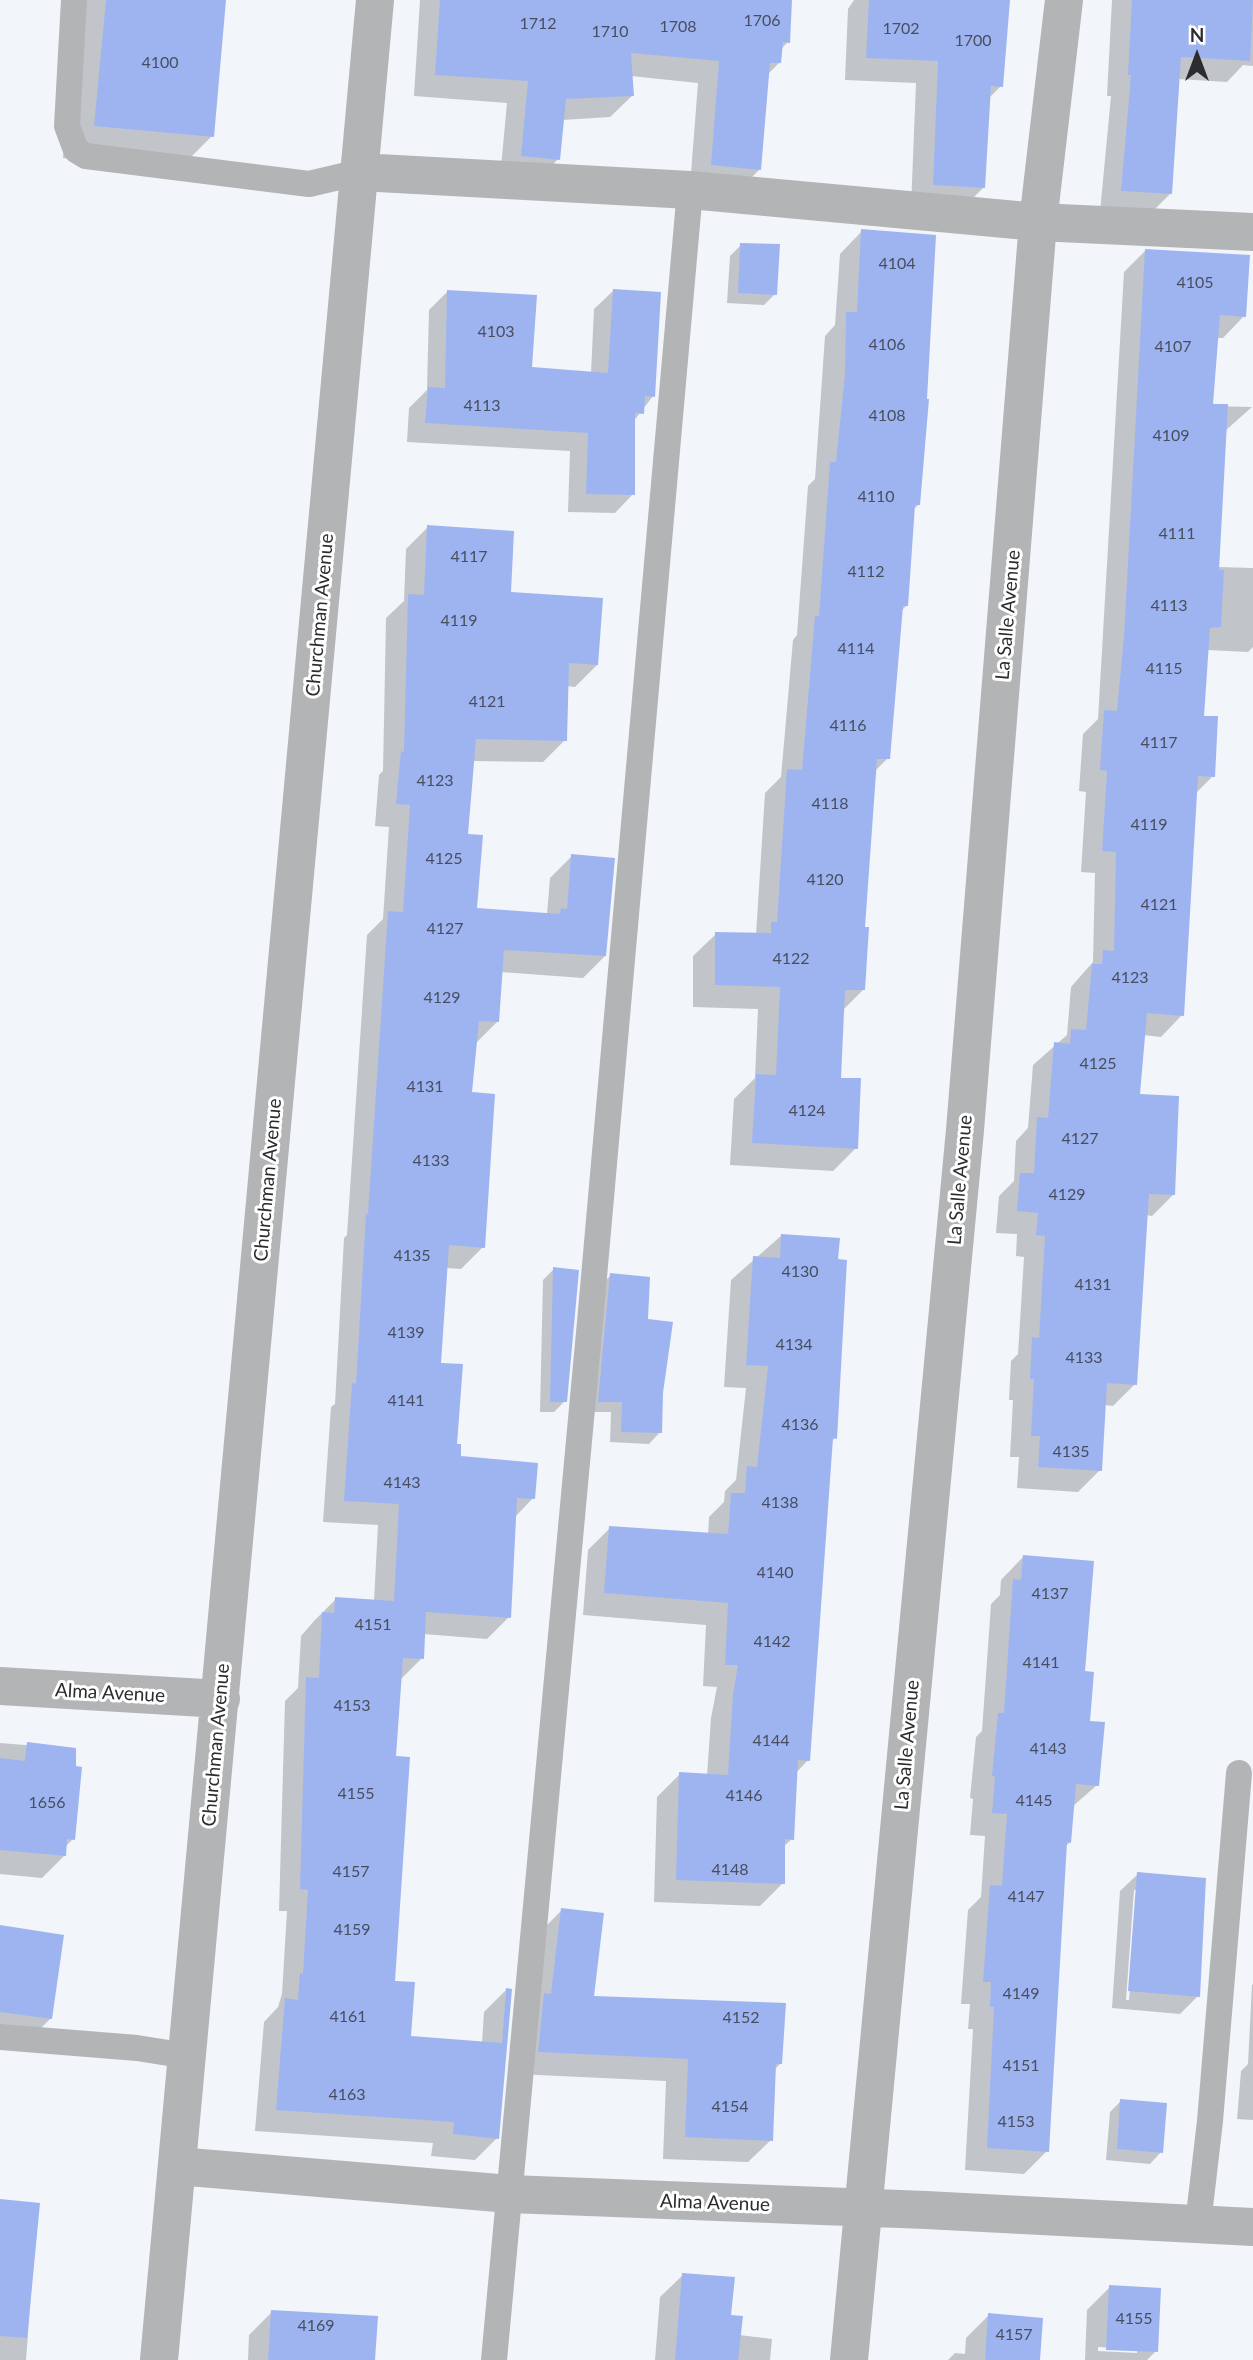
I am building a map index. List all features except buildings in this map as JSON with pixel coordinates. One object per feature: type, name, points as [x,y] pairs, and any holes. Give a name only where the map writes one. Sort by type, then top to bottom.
[{"type":"street","name":"Churchman Avenue","points":[[159,2360],[376,0]]},
{"type":"street","name":"La Salle Avenue","points":[[849,2360],[968,1102],[1038,222],[1064,0]]},
{"type":"street","points":[[360,172],[690,190],[1038,222],[1253,232]]},
{"type":"street","name":"Alma Avenue","points":[[0,1686],[221,1699]]},
{"type":"street","name":"Alma Avenue","points":[[177,2166],[510,2194],[1253,2227]]},
{"type":"lane","points":[[74,0],[67,126],[76,150],[86,156],[309,184],[360,172]]},
{"type":"lane","points":[[494,2360],[690,190]]},
{"type":"lane","points":[[1198,2224],[1210,2121],[1239,1773]]},
{"type":"lane","points":[[0,2037],[138,2048],[187,2056]]}]
